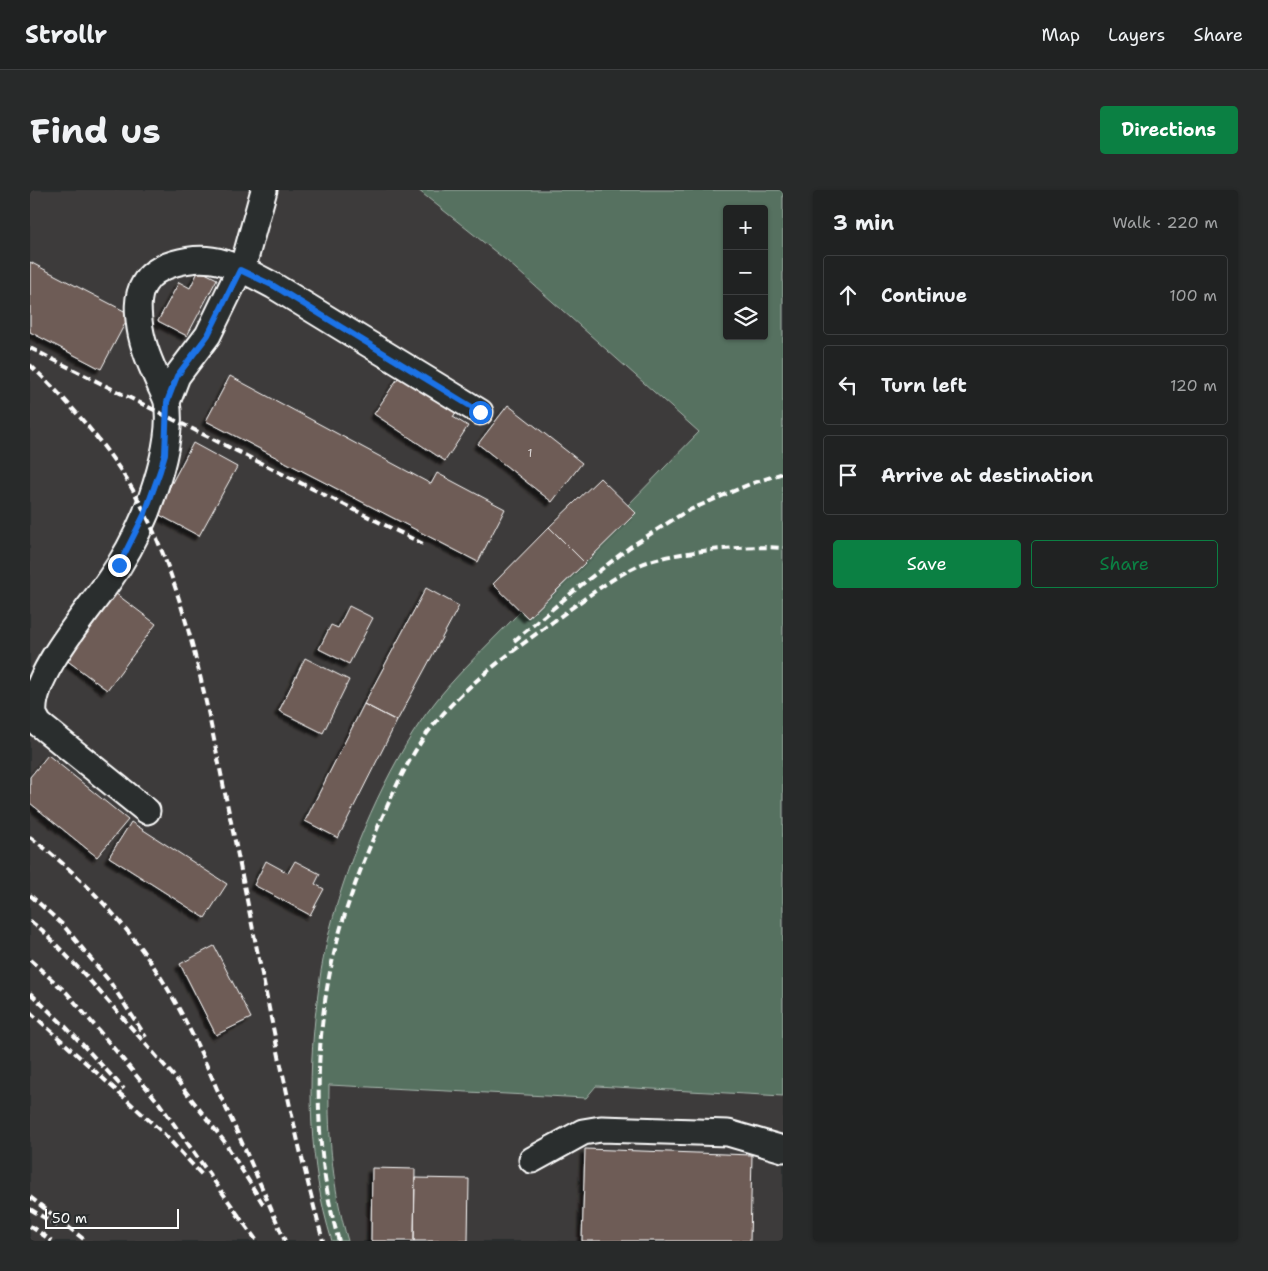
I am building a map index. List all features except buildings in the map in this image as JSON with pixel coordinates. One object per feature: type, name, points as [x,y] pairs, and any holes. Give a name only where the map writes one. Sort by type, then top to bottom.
[{"type":"lane","points":[[147,811],[50,735],[39,724],[32,716],[36,694],[46,666],[119,565],[145,513],[165,454],[167,402],[177,376],[208,335],[240,270],[250,244],[264,190]]},
{"type":"lane","points":[[167,402],[144,345],[138,312],[139,298],[144,284],[154,273],[186,260],[213,260],[274,286],[480,412]]},
{"type":"lane","points":[[532,1160],[583,1132],[601,1129],[728,1133],[783,1149]]},
{"type":"shaded area","points":[[30,190],[418,190],[507,261],[699,432],[585,563],[528,618],[520,611],[358,842],[322,960],[313,1032],[311,1103],[315,1161],[332,1241],[30,1241]]},
{"type":"shaded area","points":[[329,1085],[586,1098],[596,1086],[783,1096],[783,1241],[348,1241],[339,1206],[331,1159]]},
{"type":"green space","points":[[418,190],[783,190],[783,1096],[596,1086],[586,1098],[329,1085],[329,1125],[335,1184],[348,1241],[332,1241],[324,1212],[314,1152],[311,1092],[314,1031],[321,970],[329,931],[347,872],[370,814],[413,733],[450,684],[521,611],[529,618],[585,563],[628,505],[699,432],[507,261]]},
{"type":"railway","points":[[30,348],[423,544]]},
{"type":"railway","points":[[30,365],[76,412],[119,468],[141,505],[171,576],[194,651],[203,689],[284,1078],[323,1241]]},
{"type":"railway","points":[[514,641],[630,547],[685,512],[750,484],[783,473]]},
{"type":"railway","points":[[339,1241],[330,1208],[320,1137],[319,1063],[326,992],[337,941],[358,875],[389,801],[423,739],[445,711],[489,670],[585,598],[631,569],[656,559],[691,552],[732,548],[783,548]]},
{"type":"railway","points":[[30,837],[68,868],[103,903],[135,940],[163,981],[198,1048],[285,1241]]},
{"type":"railway","points":[[30,895],[63,925],[110,982],[146,1037]]},
{"type":"railway","points":[[30,921],[42,930],[85,975],[172,1074],[224,1141],[263,1204]]},
{"type":"railway","points":[[30,960],[67,993],[159,1103],[241,1219]]},
{"type":"railway","points":[[30,993],[65,1026],[124,1089]]},
{"type":"railway","points":[[30,1012],[162,1132],[204,1177]]},
{"type":"railway","points":[[30,1197],[86,1241]]},
{"type":"railway","points":[[30,1209],[58,1226]]},
{"type":"railway","points":[[237,1214],[257,1241]]},
{"type":"railway","points":[[30,1226],[52,1241]]},
{"type":"route","points":[[119,565],[145,513],[160,471],[165,454],[167,402],[177,376],[208,335],[240,270],[274,286],[480,412]]}]
